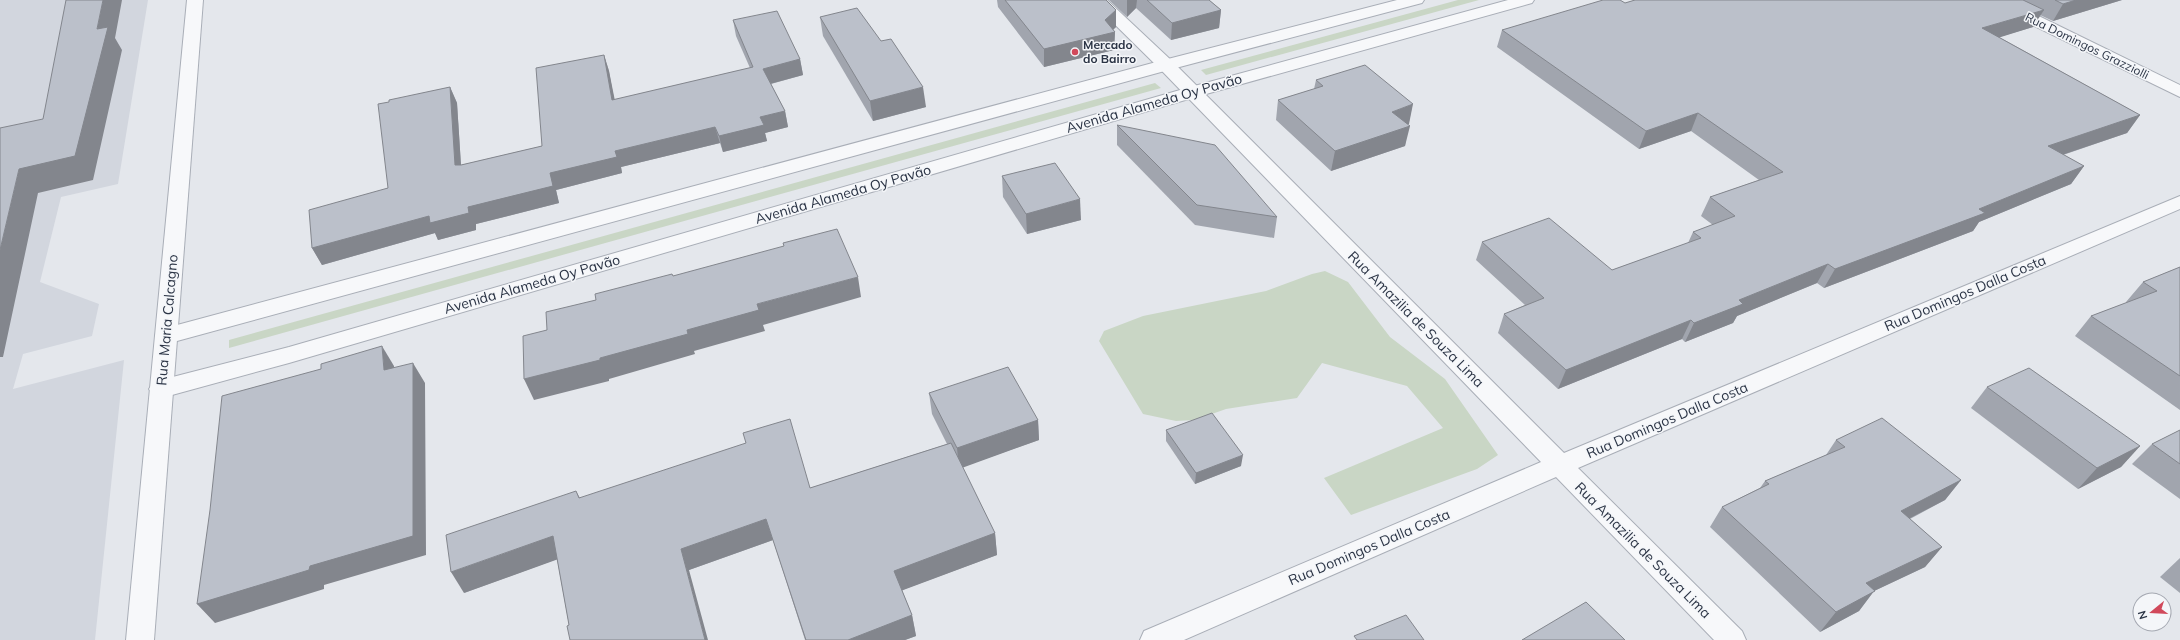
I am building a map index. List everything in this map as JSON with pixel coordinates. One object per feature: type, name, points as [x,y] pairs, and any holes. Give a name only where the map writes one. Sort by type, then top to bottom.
[{"type":"street","name":"Rua Maria Calcagno","points":[[140,640],[195,0]]},
{"type":"street","name":"Rua Amazilia de Souza Lima","points":[[1098,0],[1193,92],[1732,640]]},
{"type":"street","points":[[166,336],[1166,65],[1416,0]]},
{"type":"street","name":"Avenida Alameda Oy Pavão","points":[[161,389],[289,355],[1193,92],[1526,0]]},
{"type":"street","name":"Rua Domingos Grazziolli","points":[[1993,0],[2180,92]]},
{"type":"street","name":"Rua Domingos Dalla Costa","points":[[1154,640],[1560,465],[2180,202]]},
{"type":"shaded area","points":[[0,0],[148,0],[118,184],[61,197],[40,282],[99,304],[92,336],[23,354],[13,389],[124,360],[95,640],[0,640]]},
{"type":"green space","points":[[1458,0],[1479,0],[1206,75],[1201,70]]},
{"type":"green space","points":[[1155,83],[1161,88],[229,348],[229,340]]},
{"type":"green space","points":[[1325,271],[1348,282],[1390,337],[1445,379],[1498,455],[1477,469],[1351,515],[1324,478],[1443,428],[1407,386],[1322,363],[1297,398],[1226,409],[1195,420],[1176,421],[1143,414],[1099,341],[1104,331],[1143,316],[1266,291],[1312,274]]},
{"type":"building","points":[[66,0],[103,0],[97,29],[108,27],[75,156],[19,169],[0,250],[0,128],[43,119]]},
{"type":"building","points":[[1005,0],[1106,0],[1116,10],[1105,20],[1115,32],[1044,49]]},
{"type":"building","points":[[1147,0],[1209,0],[1221,10],[1172,23]]},
{"type":"building","points":[[1603,0],[1620,0],[1625,3],[1635,0],[2023,0],[2044,10],[1982,28],[2140,115],[2048,146],[2084,166],[1979,209],[1985,213],[1835,269],[1828,264],[1739,300],[1743,304],[1694,323],[1691,320],[1566,370],[1504,314],[1544,298],[1482,242],[1549,218],[1612,270],[1701,238],[1693,232],[1735,216],[1710,197],[1783,172],[1698,113],[1646,131],[1502,30]]},
{"type":"building","points":[[2055,0],[2076,0],[2063,4]]},
{"type":"building","points":[[857,8],[881,41],[891,39],[923,87],[870,101],[820,17]]},
{"type":"building","points":[[777,11],[800,59],[763,69],[785,111],[760,117],[764,125],[719,136],[715,127],[615,151],[617,157],[550,173],[553,186],[468,207],[469,213],[430,223],[429,216],[312,248],[309,210],[388,188],[378,104],[389,102],[389,100],[450,87],[455,165],[461,165],[542,146],[536,68],[604,55],[612,100],[753,67],[733,20]]},
{"type":"building","points":[[1365,65],[1413,104],[1392,112],[1410,126],[1335,151],[1278,100],[1323,86],[1316,80]]},
{"type":"building","points":[[1117,125],[1215,145],[1277,217],[1197,205]]},
{"type":"building","points":[[1055,163],[1080,199],[1026,214],[1002,176]]},
{"type":"building","points":[[837,229],[858,277],[757,304],[759,310],[687,330],[688,334],[600,358],[600,360],[524,379],[523,336],[547,330],[546,312],[596,300],[595,294],[672,274],[673,276],[784,246],[783,243]]},
{"type":"building","points":[[2180,267],[2180,376],[2091,316],[2157,291],[2143,282]]},
{"type":"building","points":[[382,346],[384,370],[413,363],[413,536],[310,566],[309,570],[197,604],[210,510],[222,396],[321,369],[321,364]]},
{"type":"building","points":[[1008,367],[1038,420],[957,448],[929,393]]},
{"type":"building","points":[[2029,368],[2140,446],[2097,468],[1987,387]]},
{"type":"building","points":[[1212,413],[1243,455],[1196,473],[1166,430]]},
{"type":"building","points":[[1882,418],[1961,480],[1901,511],[1942,547],[1866,583],[1875,591],[1836,612],[1722,507],[1769,484],[1765,481],[1845,447],[1836,440]]},
{"type":"building","points":[[790,419],[810,488],[951,443],[995,533],[894,571],[912,615],[848,640],[806,640],[766,519],[681,549],[705,640],[570,640],[567,626],[569,625],[553,536],[451,572],[446,535],[576,491],[579,498],[746,443],[743,433]]},
{"type":"building","points":[[2180,430],[2180,464],[2152,444]]},
{"type":"building","points":[[1586,602],[1625,640],[1522,640]]},
{"type":"building","points":[[1406,615],[1424,640],[1357,640],[1354,636]]},
{"type":"place","name":"Mercado do Bairro","points":[[1075,52]]}]
